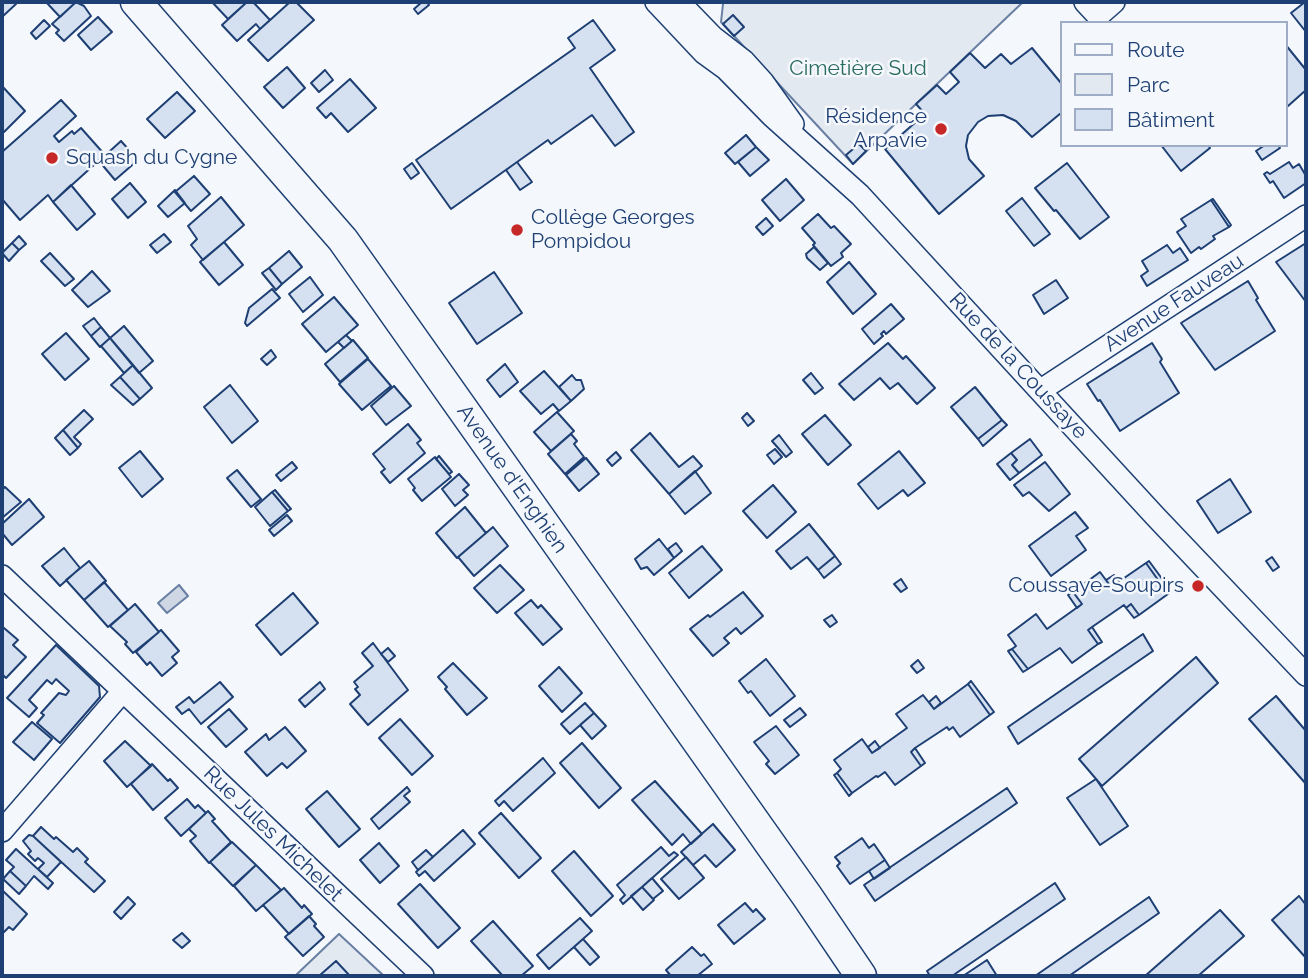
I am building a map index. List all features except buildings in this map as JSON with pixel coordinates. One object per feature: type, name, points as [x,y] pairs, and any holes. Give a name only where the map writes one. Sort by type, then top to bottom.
[{"type":"main road","name":"Avenue d'Enghien","points":[[136,2],[343,240],[807,895],[861,976]]},
{"type":"street","name":"Rue de la Coussaye","points":[[656,2],[695,44],[726,69],[813,155],[860,195],[1306,675]]},
{"type":"street","name":"Rue de la Coussaye","points":[[679,2],[706,31],[744,61],[763,82],[813,155]]},
{"type":"street","points":[[1085,2],[1098,16],[1115,2]]},
{"type":"street","name":"Avenue Fauveau","points":[[1041,390],[1306,216]]},
{"type":"street","name":"Rue Jules Michelet","points":[[2,576],[423,976]]},
{"type":"street","points":[[2,831],[123,691]]},
{"type":"green space","name":"Cimetière Sud","points":[[721,2],[1023,2],[853,164],[721,22]]},
{"type":"green space","points":[[339,934],[384,976],[295,976]]},
{"type":"shaded area","points":[[179,585],[188,596],[167,613],[158,603]]},
{"type":"place","name":"Résidence Arpavie","points":[[941,129]]},
{"type":"place","name":"Squash du Cygne","points":[[52,158]]},
{"type":"place","name":"Collège Georges Pompidou","points":[[517,230]]},
{"type":"place","name":"Coussaye-Soupirs","points":[[1198,586]]}]
